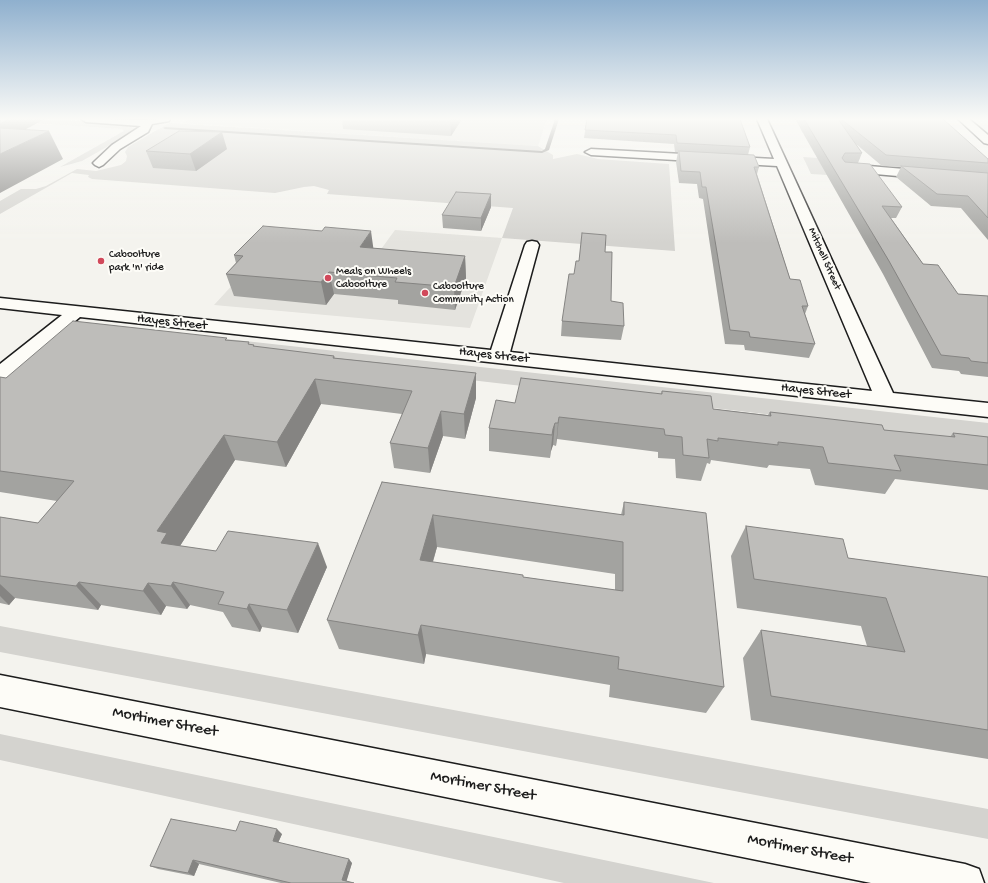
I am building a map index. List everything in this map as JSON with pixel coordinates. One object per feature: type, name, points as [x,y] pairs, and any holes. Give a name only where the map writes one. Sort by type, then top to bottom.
[{"type":"street","points":[[733,160],[782,163]]},
{"type":"street","name":"Mitchell Street","points":[[781,160],[886,399]]},
{"type":"street","points":[[845,168],[988,180]]},
{"type":"street","points":[[499,356],[532,245]]},
{"type":"street","name":"Hayes Street","points":[[0,303],[988,410]]},
{"type":"street","points":[[0,374],[76,311]]},
{"type":"street","name":"Mortimer Street","points":[[0,691],[965,883]]},
{"type":"shaded area","points":[[72,160],[83,160],[82,161],[60,167]]},
{"type":"shaded area","points":[[615,160],[669,164],[675,251],[502,238],[513,208],[327,194],[329,190],[314,186],[275,193],[92,179],[88,177],[89,175],[72,173],[0,214],[0,201],[21,189],[36,189],[46,186],[77,169],[96,171],[121,165],[126,161]]},
{"type":"shaded area","points":[[805,160],[819,160],[828,175],[811,174]]},
{"type":"shaded area","points":[[395,230],[502,238],[470,328],[214,305],[271,243],[379,252]]},
{"type":"shaded area","points":[[100,325],[988,423],[988,442],[878,430],[791,417],[349,366]]},
{"type":"shaded area","points":[[0,626],[988,809],[988,839],[0,652]]},
{"type":"shaded area","points":[[0,734],[714,883],[564,883],[0,760]]},
{"type":"building","points":[[680,160],[756,160],[759,167],[754,167],[790,279],[800,280],[808,306],[802,306],[815,344],[750,337],[749,332],[730,330],[706,187],[702,187],[700,172],[681,171]]},
{"type":"building","points":[[829,160],[844,160],[845,162],[870,164],[902,207],[882,206],[923,264],[938,265],[958,294],[988,296],[988,363],[971,361],[969,358],[941,355],[889,261]]},
{"type":"building","points":[[952,160],[988,160],[988,163]]},
{"type":"building","points":[[901,166],[988,173],[988,218],[968,196],[937,194]]},
{"type":"building","points":[[456,192],[491,194],[481,218],[442,215]]},
{"type":"building","points":[[263,226],[322,231],[325,227],[371,231],[360,247],[465,256],[454,287],[395,282],[397,278],[329,272],[321,282],[226,274],[243,256],[234,255]]},
{"type":"building","points":[[582,233],[606,235],[605,252],[612,252],[611,301],[623,303],[624,326],[562,321],[569,274],[574,274],[576,261],[579,261]]},
{"type":"building","points":[[73,321],[227,338],[225,340],[249,342],[248,344],[254,345],[253,346],[334,356],[333,358],[476,373],[464,414],[441,411],[428,448],[390,443],[412,391],[315,379],[277,442],[224,435],[157,531],[167,533],[161,543],[216,551],[228,531],[318,543],[287,610],[249,604],[247,609],[218,604],[224,592],[173,582],[171,586],[148,583],[143,591],[79,582],[76,586],[0,576],[0,517],[38,523],[74,481],[0,471],[0,377],[6,378]]},
{"type":"building","points":[[521,378],[662,394],[662,391],[711,396],[713,409],[771,416],[770,412],[882,425],[884,430],[955,437],[953,433],[988,437],[988,465],[894,455],[901,471],[828,463],[823,447],[778,442],[778,445],[718,438],[718,441],[707,439],[709,458],[683,455],[682,437],[665,435],[664,429],[559,417],[558,423],[555,423],[552,435],[489,428],[496,400],[515,403]]},
{"type":"building","points":[[382,482],[624,515],[624,502],[706,513],[724,687],[618,669],[619,657],[421,625],[418,635],[327,620]],"holes":[[[433,515],[623,542],[623,591],[523,577],[523,575],[420,560]]]},
{"type":"building","points":[[746,526],[843,539],[848,558],[988,577],[988,730],[771,696],[761,630],[905,652],[886,598],[754,579]]},
{"type":"building","points":[[171,819],[236,831],[240,821],[277,829],[273,841],[349,859],[342,880],[354,883],[291,883],[193,860],[188,873],[150,866]]},
{"type":"place","name":"Caboolture park 'n' ride","points":[[101,261]]},
{"type":"place","name":"Meals on Wheels Caboolture","points":[[328,278]]},
{"type":"place","name":"Caboolture Community Action","points":[[425,293]]}]
